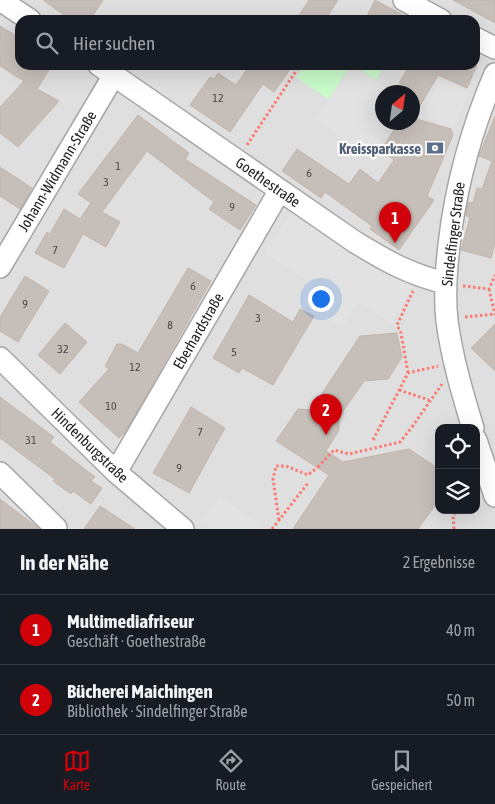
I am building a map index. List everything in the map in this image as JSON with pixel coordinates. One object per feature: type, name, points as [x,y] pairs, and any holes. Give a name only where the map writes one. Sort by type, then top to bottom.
[{"type":"street","points":[[0,0],[22,15]]},
{"type":"street","points":[[404,0],[432,15]]},
{"type":"street","points":[[480,40],[495,48]]},
{"type":"street","name":"Goethestraße","points":[[106,70],[371,252],[395,267],[420,277],[445,283]]},
{"type":"street","name":"Johann-Widmann-Straße","points":[[0,267],[106,70]]},
{"type":"street","name":"Sindelfinger Straße","points":[[472,424],[456,369],[447,319],[445,283],[455,197],[476,118],[495,74]]},
{"type":"street","name":"Eberhardstraße","points":[[116,472],[280,190]]},
{"type":"street","name":"Hindenburgstraße","points":[[0,358],[116,472],[183,529]]},
{"type":"street","points":[[480,452],[495,496]]},
{"type":"street","points":[[0,473],[56,528]]},
{"type":"path","points":[[237,160],[297,70]]},
{"type":"path","points":[[447,319],[494,314],[489,290],[495,275]]},
{"type":"path","points":[[373,440],[408,373],[401,333],[397,324],[420,277]]},
{"type":"path","points":[[445,283],[489,290]]},
{"type":"path","points":[[280,520],[273,479],[276,466],[286,466],[308,475],[334,450],[348,454],[400,442],[430,400],[456,369]]},
{"type":"path","points":[[408,373],[420,370]]},
{"type":"path","points":[[399,390],[430,400]]},
{"type":"path","points":[[272,529],[308,484]]},
{"type":"path","points":[[454,529],[453,516],[455,514]]},
{"type":"shaded area","points":[[0,0],[495,0],[495,529],[0,529]]},
{"type":"shaded area","points":[[348,70],[359,70],[383,85],[375,85],[375,130],[387,130],[369,156],[315,119]]},
{"type":"shaded area","points":[[439,79],[469,91],[454,129],[423,117]]},
{"type":"shaded area","points":[[293,208],[416,283],[392,323],[358,302],[342,328],[297,301],[309,281],[265,254]]},
{"type":"shaded area","points":[[220,495],[259,524],[255,529],[211,529],[200,521]]},
{"type":"green space","points":[[301,70],[348,70],[329,100],[296,77]]},
{"type":"green space","points":[[361,70],[381,70],[376,80]]},
{"type":"building","points":[[43,0],[103,0],[93,15],[64,15]]},
{"type":"building","points":[[309,0],[338,0],[328,15],[299,15]]},
{"type":"building","points":[[375,0],[403,15],[368,15]]},
{"type":"building","points":[[453,0],[495,0],[495,23]]},
{"type":"building","points":[[0,26],[15,35],[15,70],[49,70],[37,89],[59,101],[18,147],[0,133],[0,107],[24,81],[0,66]]},
{"type":"building","points":[[246,70],[289,70],[274,92],[263,84],[230,132],[190,105],[210,77],[214,79],[218,73],[236,85]]},
{"type":"building","points":[[407,70],[475,70],[467,88],[438,75],[420,106],[420,85],[402,85],[399,83]]},
{"type":"building","points":[[138,115],[189,153],[185,159],[256,205],[240,230],[209,209],[214,202],[147,151],[102,212],[120,222],[106,247],[83,234],[64,268],[35,253],[47,232],[50,234],[64,209],[80,219],[91,203],[78,194]]},
{"type":"building","points":[[495,116],[495,243],[491,258],[461,250],[470,217],[466,216],[468,202],[473,203],[477,188],[482,189],[492,161],[479,156]]},
{"type":"building","points":[[420,120],[451,129],[453,135],[427,196],[434,200],[399,250],[370,229],[372,226],[325,192],[321,198],[282,171],[297,149],[349,184],[360,169],[378,183],[394,160],[381,150],[394,130],[420,130]]},
{"type":"building","points":[[0,167],[32,188],[20,209],[0,196]]},
{"type":"building","points":[[188,268],[211,281],[126,431],[119,438],[79,402],[109,369],[105,366],[117,344],[122,344],[138,353]]},
{"type":"building","points":[[25,276],[49,291],[18,342],[0,331],[0,317]]},
{"type":"building","points":[[249,295],[293,322],[300,309],[314,316],[273,385],[242,368],[239,373],[213,358]]},
{"type":"building","points":[[65,323],[87,342],[60,374],[38,355]]},
{"type":"building","points":[[495,324],[495,371],[471,348]]},
{"type":"building","points":[[397,333],[402,357],[388,379],[364,381],[339,417],[339,430],[326,451],[343,462],[409,449],[435,466],[435,506],[418,529],[293,529],[329,475],[276,441],[298,409],[311,410],[360,336]]},
{"type":"building","points":[[0,397],[54,437],[50,442],[95,477],[91,481],[102,488],[91,504],[73,491],[71,494],[53,481],[55,479],[0,438]]},
{"type":"building","points":[[191,407],[225,428],[189,493],[153,473]]},
{"type":"building","points":[[0,499],[37,527],[39,529],[0,529]]},
{"type":"building","points":[[100,506],[135,529],[84,529]]},
{"type":"place","name":"Kreissparkasse","points":[[435,148]]},
{"type":"place","name":"Multimediafriseur","points":[[395,243]]},
{"type":"place","name":"Bücherei Maichingen","points":[[326,435]]}]
